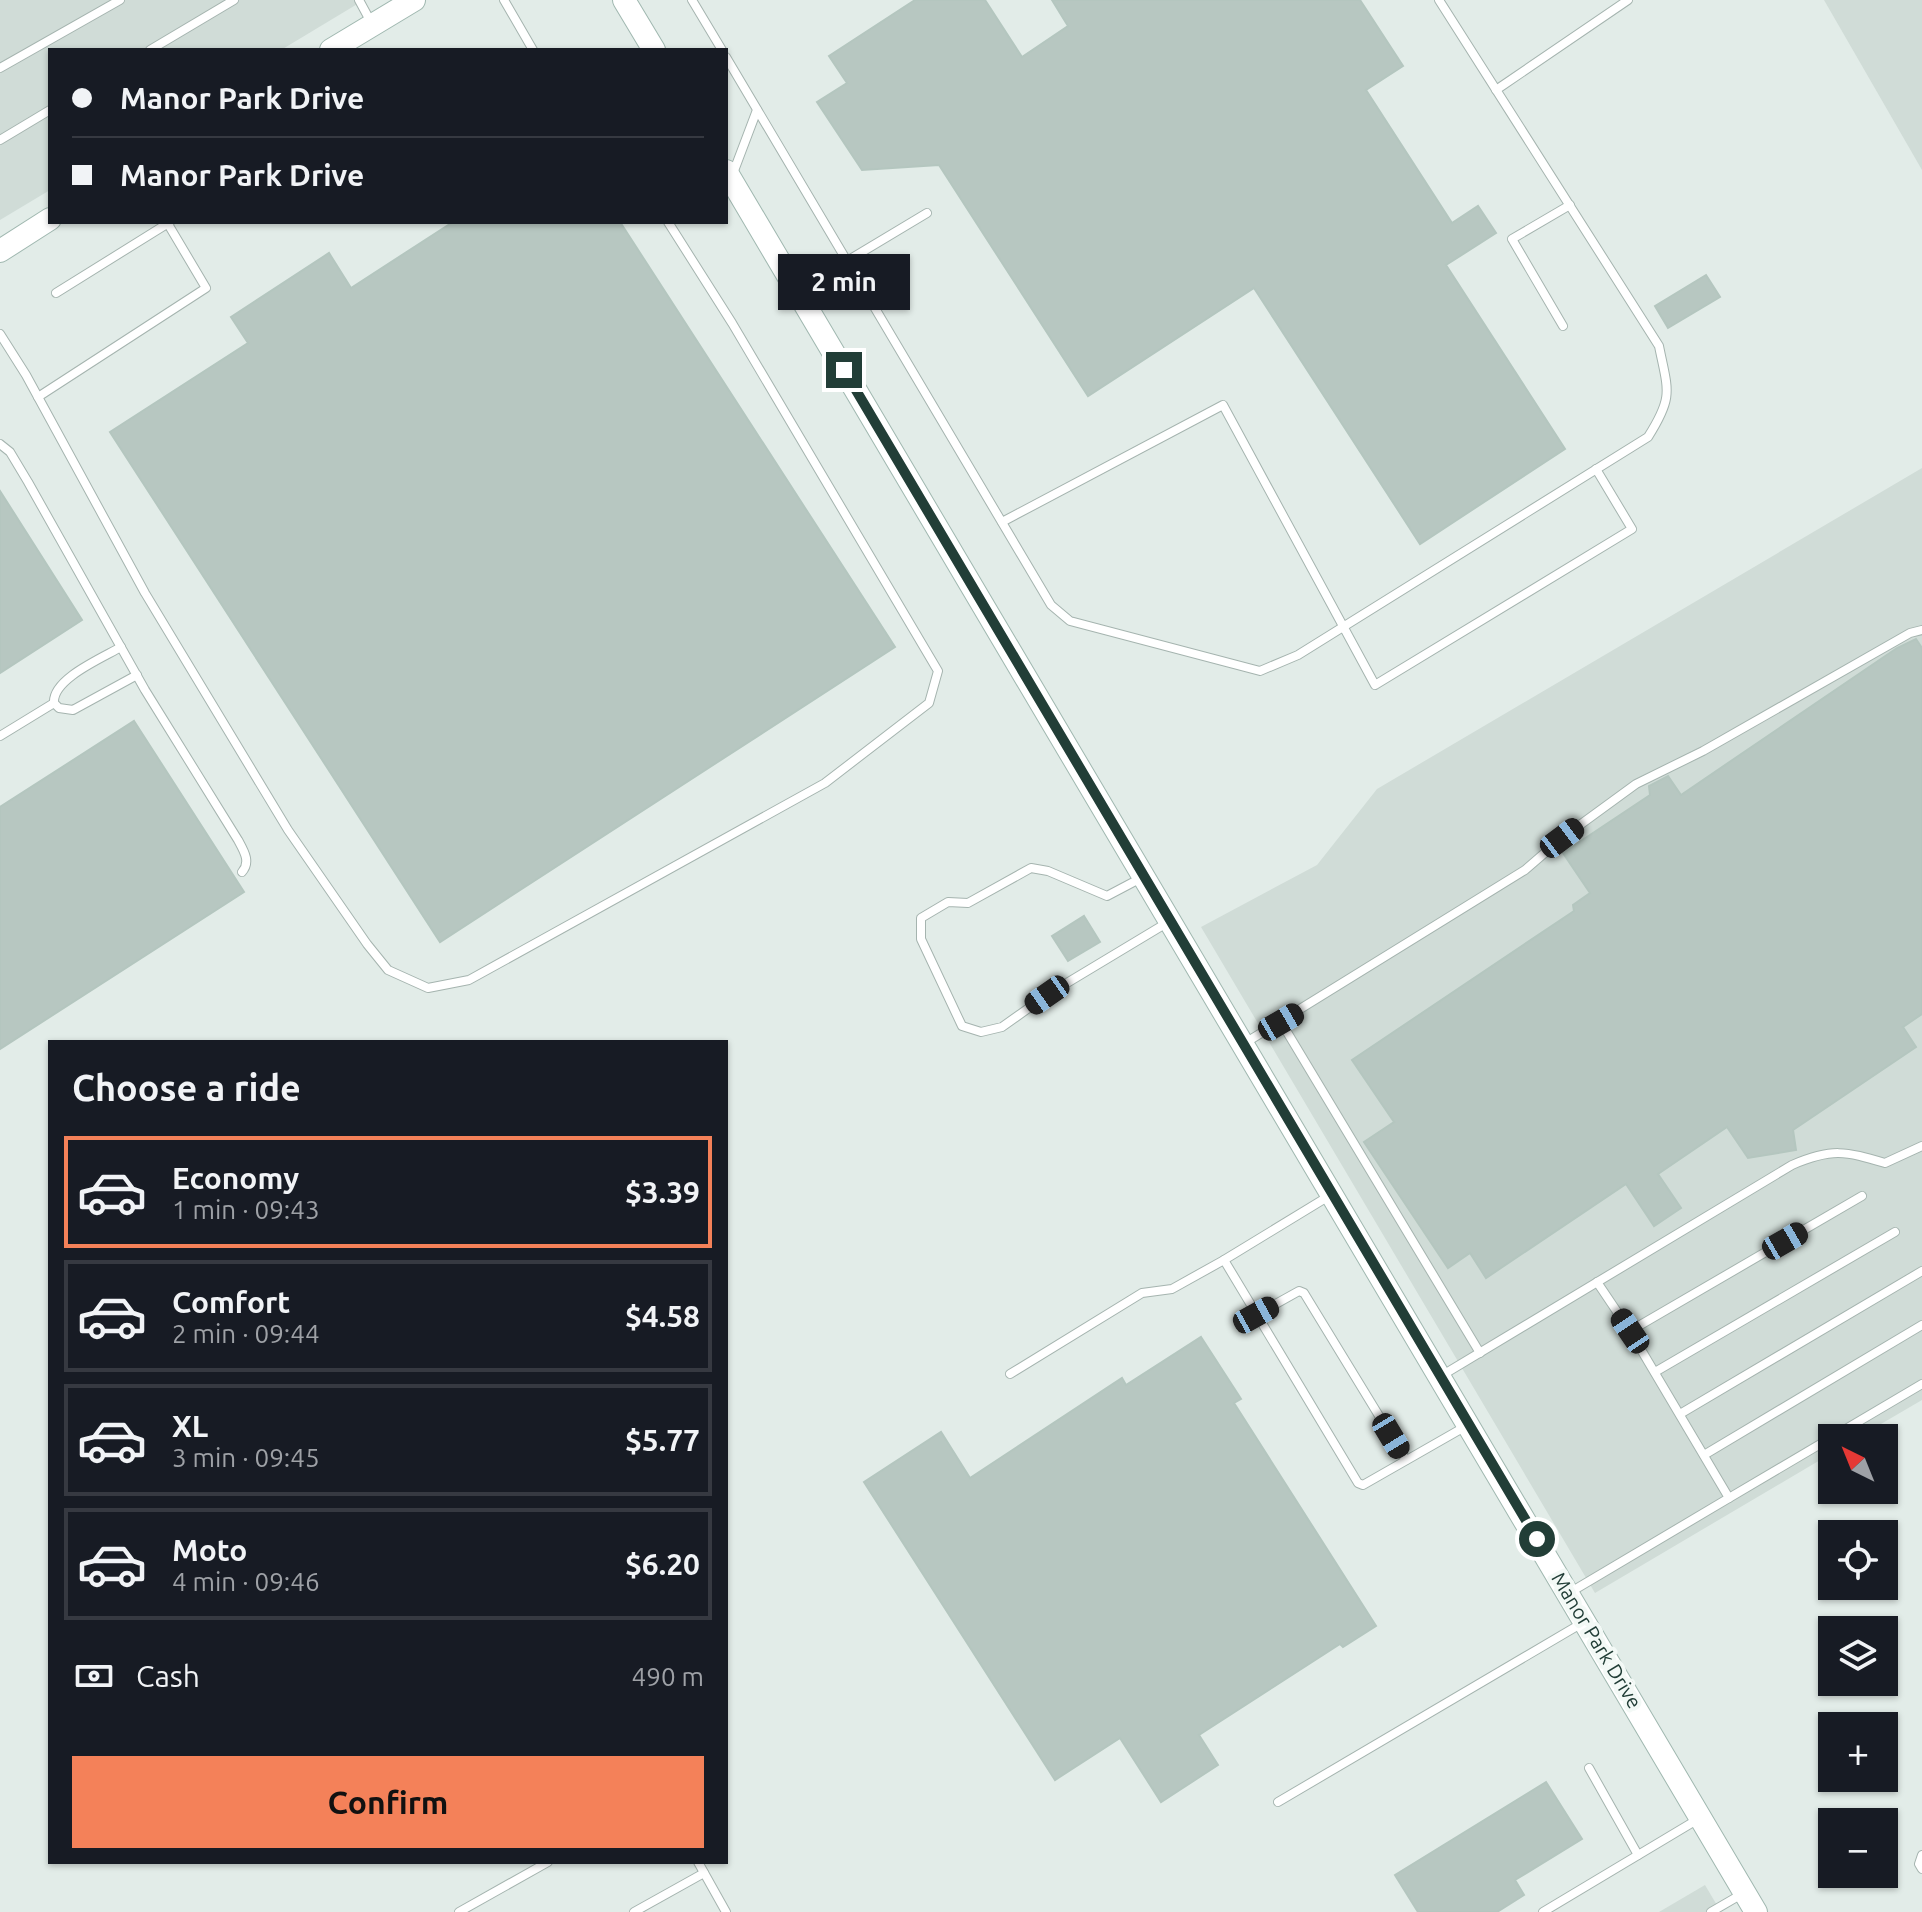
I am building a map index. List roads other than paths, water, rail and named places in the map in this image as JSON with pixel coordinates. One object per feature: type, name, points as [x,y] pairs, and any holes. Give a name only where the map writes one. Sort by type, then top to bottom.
[{"type":"street","points":[[624,0],[653,48]]},
{"type":"street","points":[[334,48],[403,3]]},
{"type":"street","name":"Manor Park Drive","points":[[728,175],[1756,1912]]},
{"type":"street","points":[[0,251],[48,220]]},
{"type":"lane","points":[[0,68],[120,0]]},
{"type":"lane","points":[[153,48],[234,0]]},
{"type":"lane","points":[[359,0],[373,25]]},
{"type":"lane","points":[[504,0],[532,48]]},
{"type":"lane","points":[[692,0],[721,48]]},
{"type":"lane","points":[[728,60],[1051,605],[1070,621],[1260,671],[1298,655],[1648,437],[1665,411],[1668,390],[1659,346],[1439,0]]},
{"type":"lane","points":[[1496,90],[1628,0]]},
{"type":"lane","points":[[728,175],[757,110]]},
{"type":"lane","points":[[0,140],[48,111]]},
{"type":"lane","points":[[1563,326],[1512,239],[1570,205]]},
{"type":"lane","points":[[847,261],[927,213]]},
{"type":"lane","points":[[56,293],[167,224]]},
{"type":"lane","points":[[38,397],[206,288],[170,224]]},
{"type":"lane","points":[[0,334],[145,593],[288,830],[388,970],[428,988],[469,980],[825,783],[929,703],[938,671],[732,323],[669,224]]},
{"type":"lane","points":[[1002,522],[1223,405],[1375,685],[1632,529],[1596,469]]},
{"type":"lane","points":[[0,444],[10,452],[137,675],[238,840],[246,861],[242,872]]},
{"type":"lane","points":[[1244,1044],[1525,870],[1562,838],[1636,784],[1703,751],[1910,633],[1922,630]]},
{"type":"lane","points":[[121,647],[62,682],[53,697],[54,703],[59,708],[73,710],[137,675]]},
{"type":"lane","points":[[0,736],[54,703]]},
{"type":"lane","points":[[1144,876],[1107,896],[1048,871],[1031,868],[968,903],[948,902],[921,918],[921,939],[962,1026],[981,1032],[1002,1027],[1047,995],[1170,921]]},
{"type":"lane","points":[[1281,1022],[1480,1353]]},
{"type":"lane","points":[[1440,1377],[1805,1160],[1844,1151],[1885,1163],[1922,1146]]},
{"type":"lane","points":[[1010,1374],[1142,1293],[1172,1289],[1332,1194]]},
{"type":"lane","points":[[1630,1331],[1862,1196]]},
{"type":"lane","points":[[1655,1372],[1895,1232]]},
{"type":"lane","points":[[1224,1260],[1358,1483],[1363,1485],[1469,1424]]},
{"type":"lane","points":[[1680,1414],[1922,1271]]},
{"type":"lane","points":[[1597,1282],[1630,1331],[1729,1498]]},
{"type":"lane","points":[[1256,1315],[1299,1291],[1304,1293],[1406,1460]]},
{"type":"lane","points":[[1704,1455],[1922,1325]]},
{"type":"lane","points":[[1569,1593],[1922,1384]]},
{"type":"lane","points":[[1278,1802],[1586,1621]]},
{"type":"lane","points":[[1589,1768],[1638,1855]]},
{"type":"lane","points":[[1543,1912],[1701,1817]]},
{"type":"lane","points":[[1922,1855],[1919,1864],[1922,1869]]},
{"type":"lane","points":[[459,1912],[544,1864]]},
{"type":"lane","points":[[699,1864],[726,1912]]},
{"type":"lane","points":[[634,1912],[704,1873]]},
{"type":"lane","points":[[1711,1912],[1745,1892]]}]
